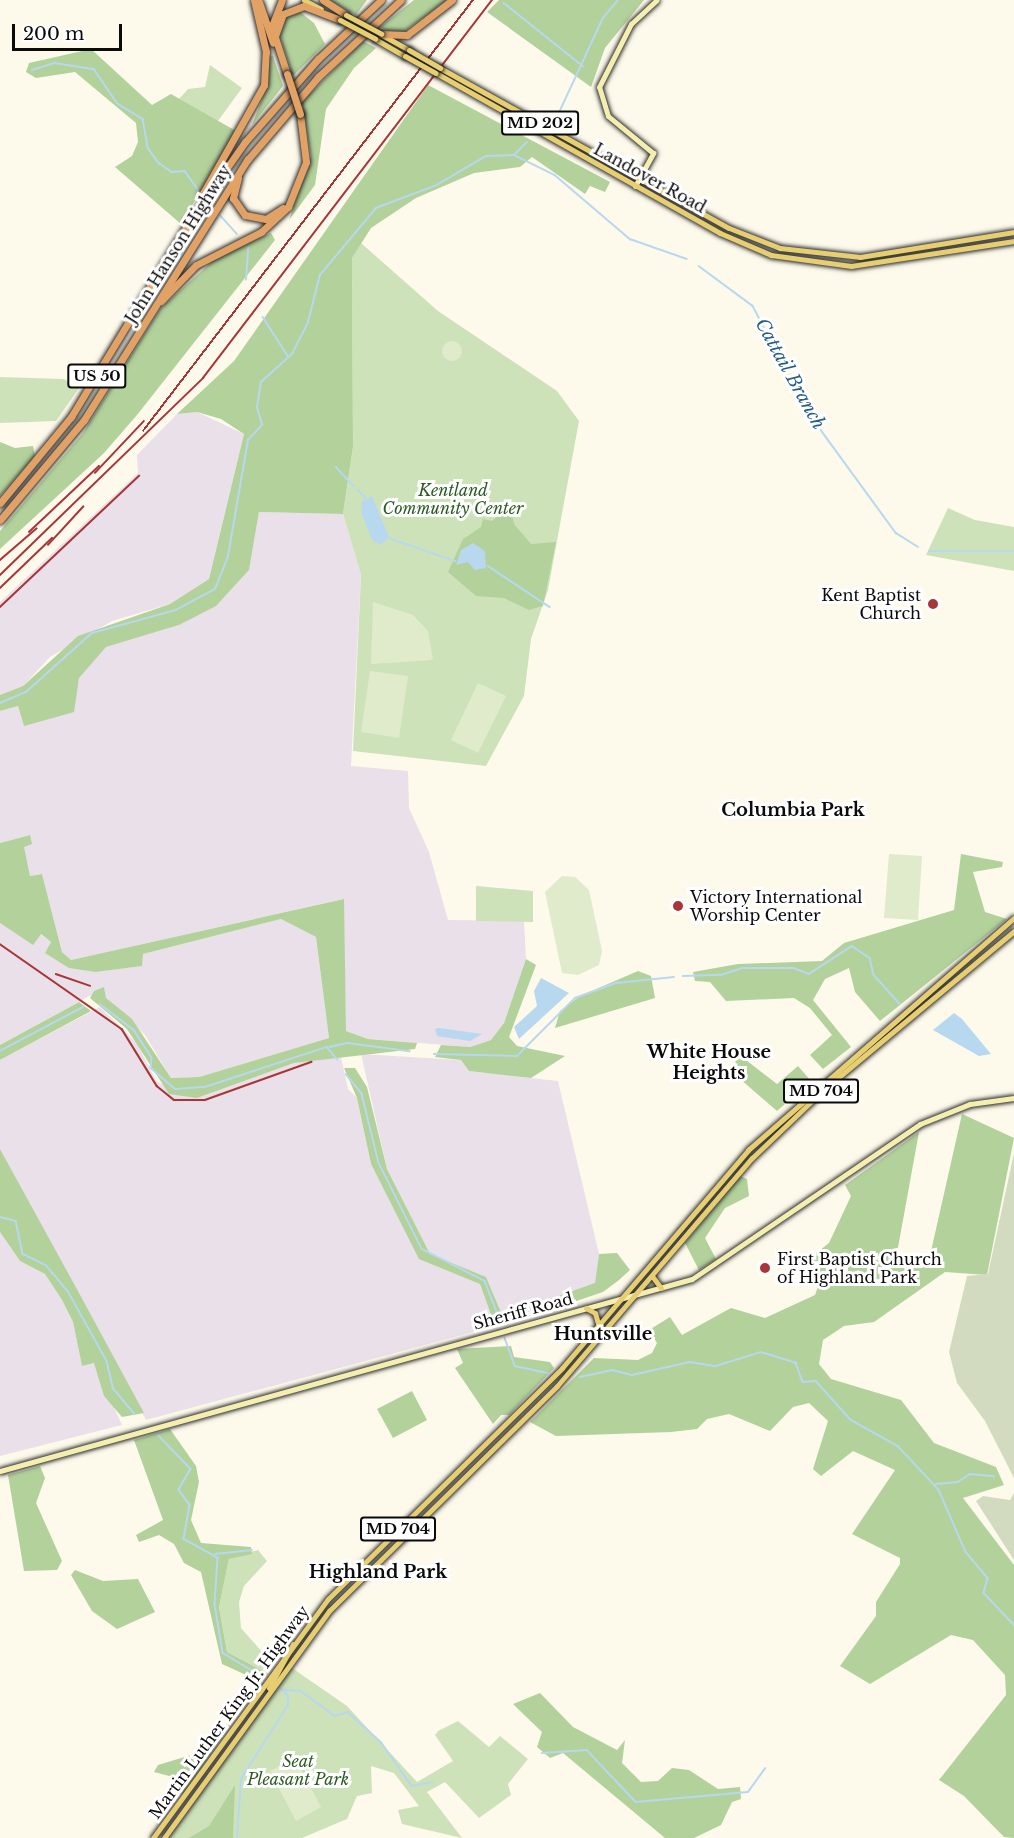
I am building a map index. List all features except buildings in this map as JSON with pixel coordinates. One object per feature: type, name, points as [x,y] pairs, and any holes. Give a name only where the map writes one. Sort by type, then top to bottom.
[{"type":"highway","points":[[138,332],[190,270],[261,232],[288,207],[306,162],[299,116],[256,0]]},
{"type":"highway","points":[[179,238],[264,85],[266,55],[256,0]]},
{"type":"highway","points":[[270,34],[282,0]]},
{"type":"highway","points":[[323,0],[346,15]]},
{"type":"highway","points":[[348,30],[374,0]]},
{"type":"highway","name":"John Hanson Highway","points":[[0,503],[78,406],[179,238],[257,127],[348,30],[381,0]]},
{"type":"highway","name":"John Hanson Highway","points":[[0,520],[65,447],[248,159],[303,92],[382,15],[403,0]]},
{"type":"highway","points":[[378,37],[407,35],[452,0]]},
{"type":"highway","points":[[285,76],[275,36],[283,14],[304,6],[340,20]]},
{"type":"highway","points":[[248,159],[234,187],[234,201],[245,215],[266,219],[282,208],[299,176],[303,150],[299,116]]},
{"type":"main road","name":"Landover Road","points":[[304,0],[340,20],[410,50],[746,237],[811,255],[860,257],[1014,232]]},
{"type":"main road","name":"Landover Road","points":[[317,0],[346,15],[405,56],[436,74],[739,243],[809,263],[872,264],[1014,241]]},
{"type":"main road","points":[[635,186],[653,153],[604,109],[599,93],[604,70],[633,21],[657,0]]},
{"type":"main road","name":"Martin Luther King Jr. Highway","points":[[153,1838],[293,1642],[321,1608],[599,1327],[764,1133],[1014,918]]},
{"type":"main road","name":"Martin Luther King Jr. Highway","points":[[164,1838],[300,1647],[346,1591],[557,1386],[779,1130],[1014,931]]},
{"type":"main road","name":"Sheriff Road","points":[[0,1471],[661,1288],[715,1267],[934,1116],[970,1104],[1014,1098]]},
{"type":"main road","points":[[652,1276],[661,1288]]},
{"type":"main road","points":[[586,1308],[595,1313],[599,1327]]},
{"type":"main road","points":[[300,1647],[297,1641],[321,1608]]},
{"type":"main road","points":[[269,1691],[293,1642]]},
{"type":"shaded area","points":[[197,412],[244,434],[209,579],[170,604],[112,621],[50,657],[23,686],[0,695],[0,602],[138,473],[137,455],[177,414]]},
{"type":"shaded area","points":[[259,512],[343,514],[361,575],[351,766],[408,771],[409,808],[429,852],[448,920],[524,921],[526,959],[504,1023],[491,1040],[470,1047],[368,1039],[346,1031],[343,899],[71,960],[62,952],[42,874],[30,876],[23,846],[29,835],[0,843],[0,711],[18,706],[24,726],[106,647],[179,625],[225,596],[249,570]]},
{"type":"shaded area","points":[[281,919],[316,937],[329,1038],[199,1077],[171,1078],[145,1035],[106,998],[104,988],[0,1045],[0,923],[32,944],[40,934],[51,942],[45,953],[96,972],[141,966],[143,954]]},
{"type":"shaded area","points":[[100,1007],[136,1042],[157,1082],[197,1098],[294,1063],[341,1057],[348,1089],[357,1098],[371,1164],[419,1258],[480,1284],[495,1326],[146,1420],[0,1149],[0,1060]]},
{"type":"shaded area","points":[[361,1054],[461,1060],[469,1071],[558,1081],[599,1254],[595,1283],[535,1315],[506,1324],[486,1277],[430,1254],[387,1169]]},
{"type":"shaded area","points":[[0,1232],[20,1261],[45,1274],[62,1300],[73,1322],[82,1366],[94,1363],[122,1425],[0,1456]]},
{"type":"green space","points":[[329,0],[367,0],[356,15]]},
{"type":"green space","points":[[414,0],[447,0],[398,36],[380,27]]},
{"type":"green space","points":[[499,0],[644,0],[605,48],[591,87],[487,12]]},
{"type":"green space","points":[[299,11],[314,23],[325,44],[293,76],[279,34],[284,16]]},
{"type":"green space","points":[[363,41],[376,48],[354,68],[326,109],[315,185],[289,220],[311,156],[302,102]]},
{"type":"green space","points":[[91,49],[152,105],[171,94],[236,131],[181,224],[115,167],[132,156],[138,142],[136,123],[75,72],[36,78],[26,72],[29,63]]},
{"type":"green space","points":[[273,56],[283,86],[252,125],[266,89],[269,57]]},
{"type":"green space","points":[[210,65],[242,88],[218,121],[179,99],[188,89],[205,87]]},
{"type":"green space","points":[[428,85],[610,182],[605,192],[590,186],[585,194],[532,157],[520,167],[474,173],[416,198],[371,228],[352,258],[353,447],[343,514],[259,512],[249,570],[216,606],[179,625],[106,647],[79,678],[74,712],[24,726],[18,706],[0,711],[0,695],[23,686],[78,636],[170,604],[209,579],[244,434],[221,419],[197,412],[177,414],[234,361]]},
{"type":"green space","points":[[271,233],[275,240],[137,415],[104,453],[0,549],[0,531],[83,433],[160,309],[217,257]]},
{"type":"green space","name":"Kentland Community Center","points":[[361,243],[438,311],[557,391],[579,421],[548,590],[531,639],[524,696],[486,766],[353,751],[361,575],[343,514],[353,447],[352,258]]},
{"type":"green space","points":[[448,341],[456,341],[462,347],[462,355],[456,361],[448,361],[442,355],[442,347]]},
{"type":"green space","points":[[0,377],[64,379],[79,388],[56,421],[0,423]]},
{"type":"green space","points":[[0,442],[15,448],[33,446],[35,456],[0,496]]},
{"type":"green space","points":[[510,505],[514,524],[531,544],[556,542],[543,606],[529,610],[504,598],[476,596],[448,572],[463,539],[481,527],[483,519],[492,521]]},
{"type":"green space","points":[[948,508],[975,520],[1014,527],[1014,571],[926,555]]},
{"type":"green space","points":[[373,602],[413,615],[428,631],[433,660],[371,664]]},
{"type":"green space","points":[[370,671],[408,676],[399,738],[361,732]]},
{"type":"green space","points":[[478,683],[506,696],[478,753],[451,740]]},
{"type":"green space","points":[[30,835],[32,844],[24,847],[30,876],[42,874],[62,952],[71,960],[344,899],[346,1031],[368,1039],[417,1043],[415,1049],[294,1063],[197,1098],[169,1094],[127,1029],[90,998],[94,991],[104,987],[106,998],[132,1019],[171,1078],[199,1077],[329,1038],[316,937],[281,919],[143,954],[142,966],[96,972],[69,968],[45,953],[51,942],[41,934],[33,945],[0,923],[0,843]]},
{"type":"green space","points":[[889,854],[922,856],[918,920],[884,918]]},
{"type":"green space","points":[[961,854],[1003,862],[1002,867],[973,872],[985,912],[1007,919],[880,1021],[855,992],[849,968],[825,979],[813,1000],[851,1047],[823,1069],[810,1055],[832,1035],[810,1008],[794,998],[726,1001],[710,982],[695,981],[693,972],[738,964],[822,961],[844,943],[954,910]]},
{"type":"green space","points":[[562,876],[575,877],[589,890],[602,951],[599,965],[578,975],[562,973],[545,892]]},
{"type":"green space","points":[[476,886],[533,891],[533,922],[476,921]]},
{"type":"green space","points":[[526,959],[536,965],[509,1037],[517,1046],[565,1056],[531,1078],[469,1071],[461,1060],[435,1057],[441,1045],[470,1047],[491,1040],[504,1023]]},
{"type":"green space","points":[[638,971],[651,976],[655,998],[555,1028],[560,1011],[580,996]]},
{"type":"green space","points":[[79,1002],[91,1011],[0,1060],[0,1045]]},
{"type":"green space","points":[[733,1050],[777,1084],[798,1066],[811,1081],[777,1111],[739,1078]]},
{"type":"green space","points":[[344,1068],[355,1068],[367,1087],[387,1169],[430,1254],[486,1277],[506,1324],[495,1326],[480,1284],[419,1259],[371,1164],[357,1098]]},
{"type":"green space","points":[[962,1114],[1014,1138],[987,1275],[945,1272],[874,1322],[844,1326],[823,1340],[819,1364],[831,1379],[901,1400],[934,1443],[996,1467],[1004,1485],[963,1498],[1014,1565],[1014,1838],[1004,1837],[964,1796],[939,1780],[1006,1695],[1005,1675],[973,1640],[951,1635],[870,1684],[840,1666],[876,1616],[876,1602],[900,1564],[900,1558],[852,1534],[895,1470],[853,1451],[821,1476],[813,1469],[828,1421],[809,1403],[793,1407],[770,1431],[729,1414],[707,1419],[697,1429],[671,1432],[556,1436],[530,1422],[594,1358],[638,1360],[652,1353],[657,1343],[649,1330],[670,1317],[682,1335],[731,1308],[765,1318],[815,1295],[819,1284],[805,1262],[829,1243],[851,1196],[845,1185],[919,1132],[897,1253],[929,1260]]},
{"type":"green space","points":[[0,1149],[144,1413],[122,1417],[104,1396],[94,1363],[82,1366],[73,1322],[62,1300],[45,1274],[20,1261],[0,1232]]},
{"type":"green space","points":[[1014,1153],[1014,1478],[985,1421],[957,1383],[949,1352],[967,1276],[988,1274]]},
{"type":"green space","points":[[740,1176],[747,1179],[749,1196],[725,1208],[705,1238],[716,1259],[699,1270],[685,1243]]},
{"type":"green space","points":[[617,1253],[630,1270],[619,1280],[603,1292],[535,1315],[542,1302],[595,1283],[599,1254]]},
{"type":"green space","points":[[511,1346],[514,1357],[550,1362],[554,1368],[509,1415],[501,1415],[493,1424],[455,1368],[463,1363],[457,1349]]},
{"type":"green space","points":[[412,1391],[427,1420],[393,1438],[377,1409]]},
{"type":"green space","points":[[170,1429],[196,1466],[199,1482],[191,1520],[201,1543],[251,1547],[252,1554],[229,1559],[219,1607],[227,1652],[265,1672],[259,1681],[222,1664],[201,1572],[184,1563],[174,1544],[159,1535],[139,1542],[136,1535],[163,1520],[134,1440]]},
{"type":"green space","points":[[40,1466],[45,1478],[36,1503],[62,1561],[57,1570],[24,1571],[8,1475]]},
{"type":"green space","points":[[1014,1493],[1014,1560],[976,1501],[983,1496],[1010,1500]]},
{"type":"green space","points":[[258,1550],[267,1561],[244,1586],[239,1602],[241,1628],[271,1662],[265,1672],[227,1652],[219,1607],[229,1559]]},
{"type":"green space","points":[[75,1570],[103,1581],[138,1579],[155,1612],[117,1629],[92,1611],[71,1575]]},
{"type":"green space","name":"Seat Pleasant Park","points":[[292,1668],[347,1706],[417,1782],[453,1761],[435,1735],[438,1731],[458,1721],[489,1747],[500,1736],[528,1759],[508,1784],[511,1795],[479,1818],[445,1782],[427,1792],[462,1838],[402,1824],[398,1810],[419,1806],[394,1773],[371,1766],[372,1793],[357,1796],[347,1819],[302,1838],[168,1838]]},
{"type":"green space","points":[[540,1693],[573,1727],[617,1750],[625,1740],[622,1763],[641,1782],[658,1781],[672,1768],[689,1770],[718,1789],[740,1787],[741,1799],[732,1802],[721,1825],[694,1838],[665,1838],[563,1753],[550,1758],[537,1747],[542,1732],[513,1704]]},
{"type":"green space","points":[[216,1731],[222,1738],[183,1794],[176,1788],[177,1778],[154,1772],[158,1765],[201,1752]]},
{"type":"green space","points":[[295,1758],[321,1807],[296,1821],[270,1771]]},
{"type":"green space","points":[[235,1785],[233,1838],[189,1838],[209,1826]]},
{"type":"water","points":[[372,496],[389,537],[381,545],[372,540],[361,512],[362,502]]},
{"type":"water","points":[[473,543],[485,551],[486,568],[475,570],[468,562],[456,565],[461,550]]},
{"type":"water","points":[[541,978],[569,993],[519,1039],[514,1027],[537,1006],[534,991]]},
{"type":"water","points":[[954,1013],[962,1019],[991,1054],[979,1056],[933,1030]]},
{"type":"water","points":[[435,1029],[482,1034],[470,1041],[437,1036]]},
{"type":"waterway","points":[[557,117],[603,18],[618,0]]},
{"type":"waterway","points":[[504,3],[583,66]]},
{"type":"waterway","points":[[32,70],[55,63],[94,69],[118,104],[143,119],[148,148],[159,163],[172,172],[185,171],[199,191]]},
{"type":"waterway","points":[[0,703],[26,692],[92,633],[176,610],[215,589],[228,556],[248,440],[262,425],[257,407],[261,382],[292,354],[308,322],[320,275],[376,208],[437,185],[486,156],[514,155],[527,142]]},
{"type":"waterway","name":"Cattail Branch","points":[[516,156],[555,175],[630,239],[687,259]]},
{"type":"waterway","points":[[221,216],[237,234]]},
{"type":"waterway","points":[[246,280],[248,248]]},
{"type":"waterway","name":"Cattail Branch","points":[[699,266],[753,306],[810,415],[896,533],[918,547]]},
{"type":"waterway","points":[[263,317],[288,356]]},
{"type":"waterway","points":[[336,467],[354,486]]},
{"type":"waterway","points":[[358,490],[366,498]]},
{"type":"waterway","points":[[389,538],[455,561]]},
{"type":"waterway","name":"Cattail Branch","points":[[929,551],[1014,551]]},
{"type":"waterway","points":[[488,566],[550,607]]},
{"type":"waterway","points":[[683,976],[721,975],[742,968],[794,968],[809,974],[852,946],[870,958],[874,975],[900,1004]]},
{"type":"waterway","points":[[434,1054],[517,1056],[575,998],[616,983],[674,977]]},
{"type":"waterway","points":[[100,1004],[134,1030],[152,1058],[151,1068],[175,1089],[205,1087],[327,1047],[337,1059]]},
{"type":"waterway","points":[[0,1051],[83,1007]]},
{"type":"waterway","points":[[330,1047],[348,1043],[409,1051]]},
{"type":"waterway","points":[[346,1074],[362,1094],[379,1163],[422,1249],[485,1281],[501,1322]]},
{"type":"waterway","points":[[0,1217],[16,1221],[23,1254],[46,1265],[68,1291],[107,1361],[113,1388],[135,1414]]},
{"type":"waterway","points":[[505,1338],[515,1366],[548,1373]]},
{"type":"waterway","points":[[580,1377],[613,1370],[632,1375],[690,1362],[716,1366],[761,1352],[796,1363],[803,1382],[816,1381],[851,1420],[898,1446],[939,1490],[966,1552],[988,1578],[984,1593],[1014,1625]]},
{"type":"waterway","points":[[159,1436],[191,1469],[179,1490],[190,1505],[184,1539],[218,1558],[215,1604],[223,1653],[261,1676]]},
{"type":"waterway","points":[[936,1484],[958,1482],[970,1474],[994,1476]]},
{"type":"waterway","points":[[215,1554],[252,1550]]},
{"type":"waterway","points":[[237,1838],[241,1779],[288,1705],[288,1696],[280,1688]]},
{"type":"waterway","points":[[283,1690],[301,1691],[335,1716],[348,1712],[381,1742],[412,1786],[433,1782]]},
{"type":"waterway","points":[[542,1753],[587,1750],[636,1802],[748,1792],[765,1769]]},
{"type":"railway","points":[[143,431],[473,0]]},
{"type":"railway","points":[[0,575],[203,378],[492,0]]},
{"type":"railway","points":[[95,473],[144,421]]},
{"type":"railway","points":[[29,532],[99,466]]},
{"type":"railway","points":[[0,607],[139,476]]},
{"type":"railway","points":[[48,545],[83,507]]},
{"type":"railway","points":[[0,560],[36,529]]},
{"type":"railway","points":[[0,588],[52,538]]},
{"type":"railway","points":[[0,944],[122,1029],[157,1086],[174,1100],[205,1100],[311,1062]]},
{"type":"railway","points":[[56,974],[90,986]]},
{"type":"place","name":"Kent Baptist Church","points":[[933,604]]},
{"type":"place","name":"Victory International Worship Center","points":[[678,906]]},
{"type":"place","name":"First Baptist Church of Highland Park","points":[[765,1268]]},
{"type":"district","name":"Columbia Park","points":[[793,810]]},
{"type":"district","name":"White House Heights","points":[[709,1063]]},
{"type":"district","name":"Huntsville","points":[[603,1334]]},
{"type":"district","name":"Highland Park","points":[[378,1572]]}]
